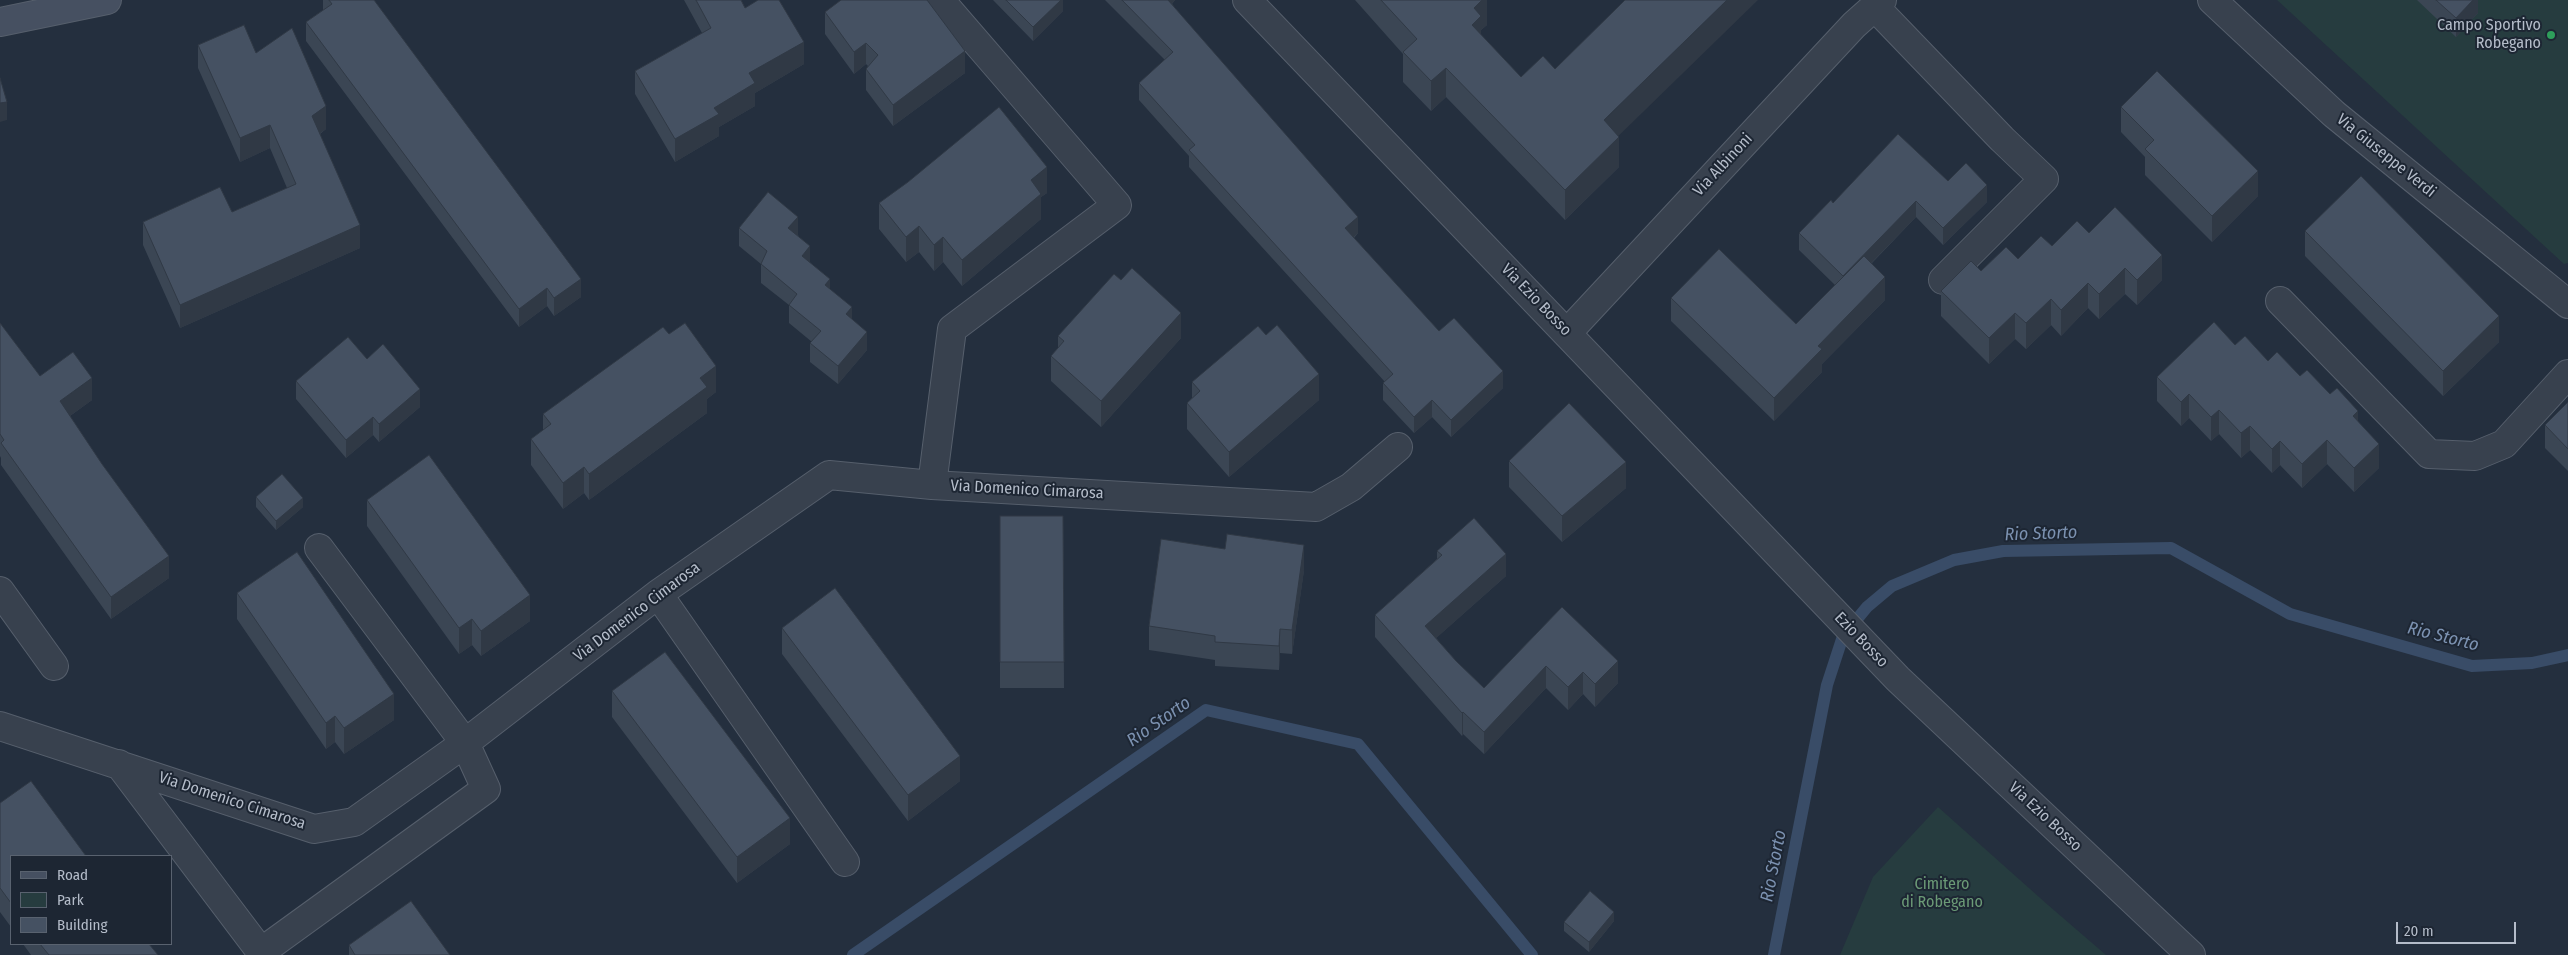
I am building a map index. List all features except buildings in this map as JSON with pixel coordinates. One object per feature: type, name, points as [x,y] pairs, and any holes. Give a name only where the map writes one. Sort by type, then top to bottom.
[{"type":"main road","points":[[0,22],[107,0]]},
{"type":"street","points":[[932,485],[952,329],[1117,205],[940,0]]},
{"type":"street","name":"Via Ezio Bosso","points":[[1247,0],[1823,601]]},
{"type":"street","name":"Via Giuseppe Verdi","points":[[2212,0],[2334,114],[2568,304]]},
{"type":"street","points":[[1878,3],[2002,139],[2044,179],[1943,280]]},
{"type":"street","name":"Via Albinoni","points":[[1567,333],[1847,32],[1878,3]]},
{"type":"street","points":[[2280,301],[2428,454],[2475,456],[2504,444],[2568,374]]},
{"type":"street","name":"Via Domenico Cimarosa","points":[[0,726],[314,829],[354,822],[465,743],[658,594],[829,475],[932,485],[1316,506],[1351,487],[1398,447]]},
{"type":"street","points":[[119,764],[259,954],[486,789],[465,743],[319,548]]},
{"type":"street","points":[[0,591],[54,666]]},
{"type":"street","points":[[658,594],[845,862]]},
{"type":"street","name":"Ezio Bosso","points":[[1823,601],[1898,679]]},
{"type":"street","name":"Via Ezio Bosso","points":[[1898,679],[2191,955]]},
{"type":"green space","points":[[2277,0],[2568,0],[2568,263],[2564,264]]},
{"type":"green space","name":"Cimitero di Robegano","points":[[1938,807],[2106,955],[1840,955],[1873,877]]},
{"type":"waterway","name":"Rio Storto","points":[[1774,955],[1827,685],[1843,636],[1867,607],[1892,586],[1954,560],[2003,551],[2171,548],[2290,614],[2472,666],[2532,663],[2568,655]]},
{"type":"waterway","name":"Rio Storto","points":[[853,955],[1206,710],[1358,744],[1532,955]]},
{"type":"place","name":"Campo Sportivo Robegano","points":[[2551,35]]}]
